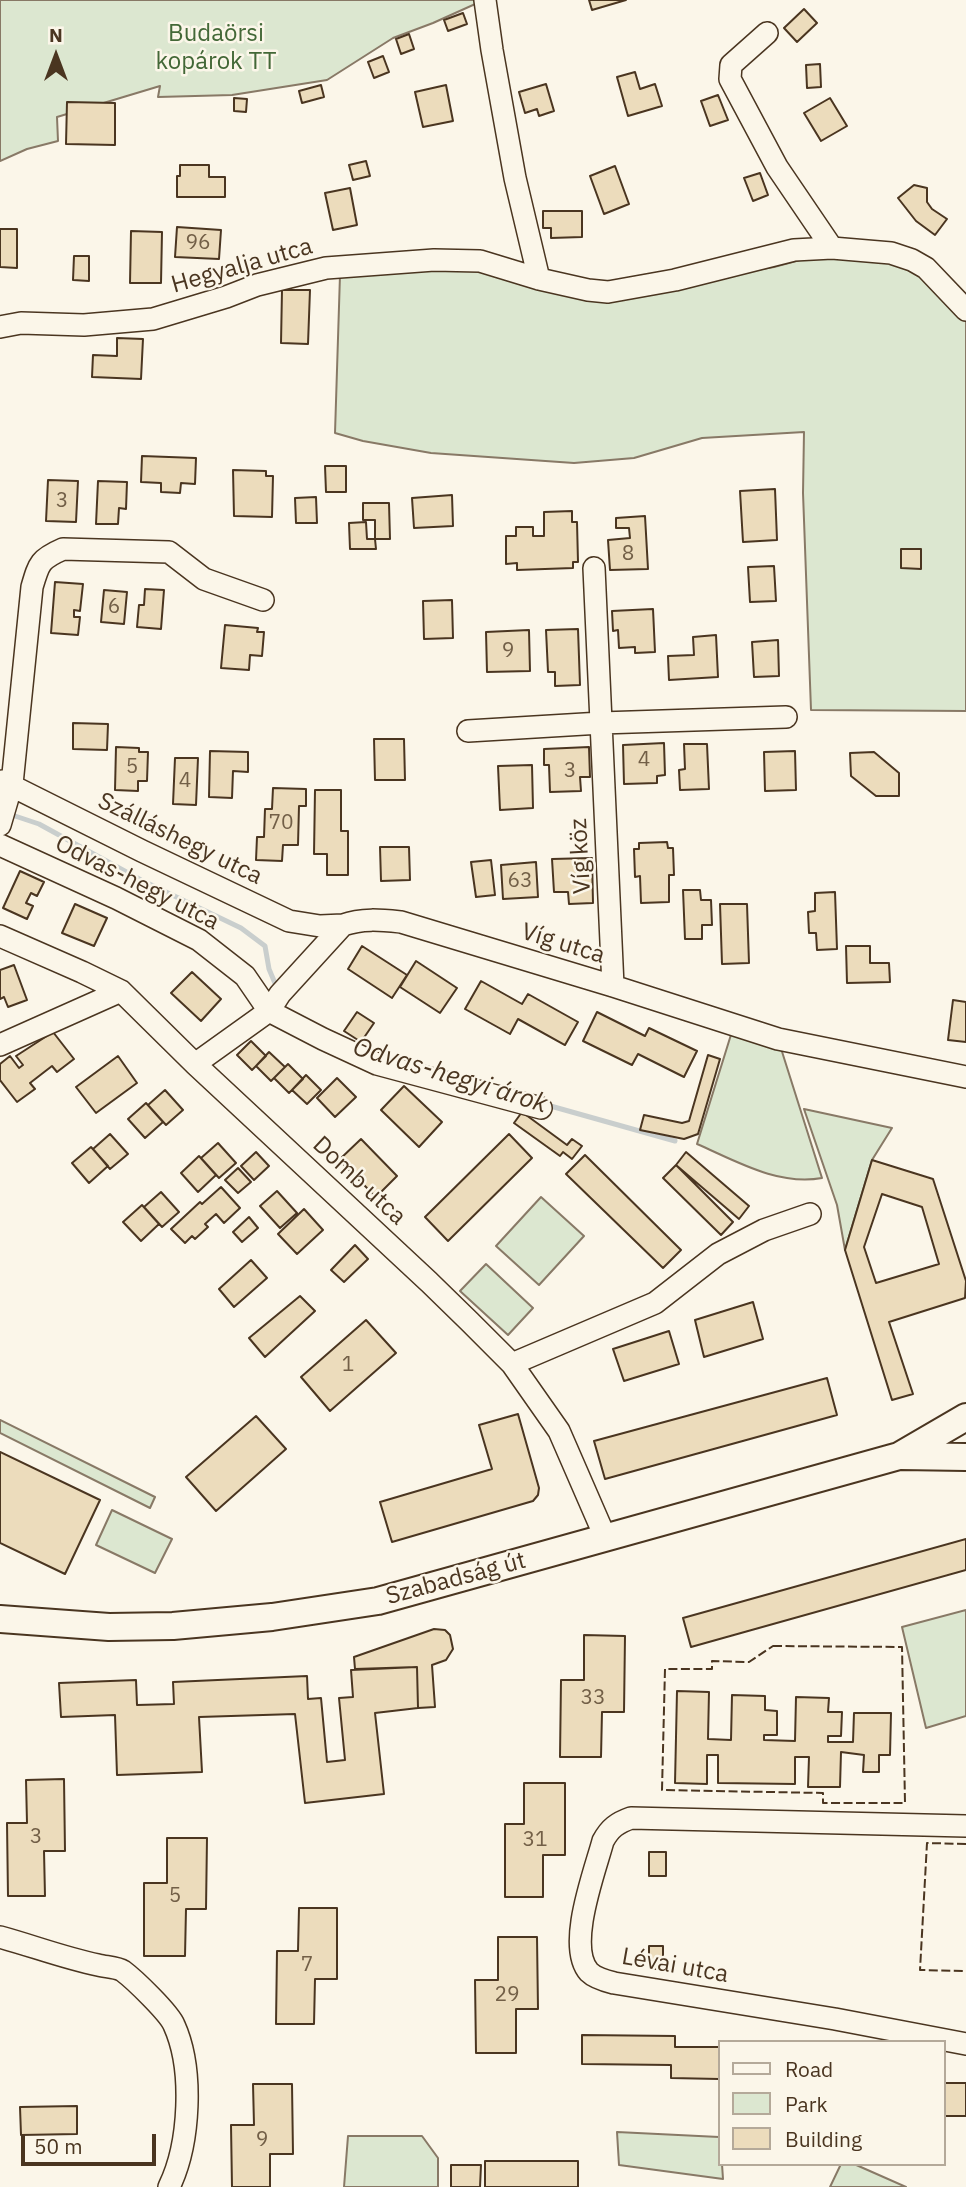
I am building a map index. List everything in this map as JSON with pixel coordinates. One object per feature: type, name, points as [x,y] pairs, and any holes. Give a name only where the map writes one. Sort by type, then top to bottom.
[{"type":"main road","name":"Szabadság út","points":[[0,1619],[134,1628],[272,1618],[378,1601],[899,1456],[966,1417]]},
{"type":"main road","points":[[966,1426],[966,1441]]},
{"type":"main road","name":"Szabadság út","points":[[899,1456],[966,1457]]},
{"type":"street","points":[[485,0],[515,178],[539,279]]},
{"type":"street","points":[[767,33],[731,65],[730,79],[777,167],[832,248]]},
{"type":"street","name":"Hegyalja utca","points":[[0,327],[21,323],[84,326],[153,319],[257,285],[326,268],[454,259],[480,261],[539,279],[608,292],[675,280],[794,250],[832,248],[891,253],[912,260],[926,268],[966,310]]},
{"type":"street","points":[[0,825],[32,587],[38,566],[47,556],[64,549],[169,552],[204,579],[263,600]]},
{"type":"street","name":"Víg köz","points":[[594,568],[613,986]]},
{"type":"street","points":[[468,730],[786,717]]},
{"type":"street","name":"Szálláshegy utca","points":[[6,782],[289,921],[320,926],[343,925]]},
{"type":"street","name":"Odvas-hegy utca","points":[[0,845],[200,940],[245,976],[269,1011]]},
{"type":"street","name":"Víg utca","points":[[343,925],[355,921],[401,922],[778,1039],[966,1077]]},
{"type":"street","points":[[195,1064],[269,1011],[280,994],[343,925]]},
{"type":"street","name":"Domb utca","points":[[0,936],[121,991],[512,1364],[559,1431],[606,1539]]},
{"type":"street","points":[[0,1045],[121,991]]},
{"type":"street","points":[[269,1011],[377,1064],[541,1108]]},
{"type":"street","points":[[512,1364],[655,1303],[718,1254],[764,1230],[810,1214]]},
{"type":"street","name":"Lévai utca","points":[[941,2040],[601,1979],[589,1972],[583,1960],[580,1928],[603,1840],[618,1822],[631,1818],[966,1826]]},
{"type":"street","points":[[0,1937],[68,1959],[122,1970],[158,2003],[174,2023],[184,2068],[187,2106],[185,2140],[177,2171],[169,2187]]},
{"type":"street","name":"Lévai utca","points":[[945,2041],[966,2045]]},
{"type":"green space","name":"Budaörsi kopárok TT","points":[[0,0],[484,0],[393,38],[327,80],[232,95],[158,97],[160,86],[57,117],[58,141],[27,149],[0,161]]},
{"type":"green space","points":[[815,256],[893,259],[930,283],[966,319],[966,711],[811,710],[803,493],[804,432],[702,438],[634,458],[574,463],[431,453],[363,441],[335,433],[340,275],[472,268],[543,288],[710,278],[774,267]]},
{"type":"green space","points":[[734,1025],[778,1039],[822,1178],[806,1180],[773,1175],[697,1144]]},
{"type":"green space","points":[[804,1109],[892,1128],[872,1160],[845,1250],[837,1205]]},
{"type":"green space","points":[[541,1197],[584,1236],[539,1285],[496,1246]]},
{"type":"green space","points":[[486,1264],[533,1308],[508,1335],[460,1291]]},
{"type":"green space","points":[[0,1420],[155,1497],[150,1508],[0,1433]]},
{"type":"green space","points":[[112,1510],[172,1539],[155,1573],[96,1545]]},
{"type":"green space","points":[[966,1610],[966,1716],[926,1728],[902,1627]]},
{"type":"green space","points":[[617,2132],[718,2137],[718,2166],[722,2166],[723,2179],[619,2165]]},
{"type":"green space","points":[[348,2136],[422,2136],[438,2158],[438,2187],[344,2187]]},
{"type":"green space","points":[[840,2166],[859,2166],[906,2187],[830,2187]]},
{"type":"building","points":[[589,0],[626,0],[592,10]]},
{"type":"building","points":[[804,9],[817,23],[797,42],[784,28]]},
{"type":"building","points":[[463,13],[467,24],[448,31],[444,20]]},
{"type":"building","points":[[409,34],[414,49],[401,54],[396,39]]},
{"type":"building","points":[[383,56],[389,72],[374,78],[368,62]]},
{"type":"building","points":[[820,64],[821,87],[807,88],[806,65]]},
{"type":"building","points":[[635,72],[640,89],[655,84],[662,106],[628,116],[617,77]]},
{"type":"building","points":[[546,84],[554,111],[539,116],[537,109],[525,113],[519,92]]},
{"type":"building","points":[[321,85],[324,97],[302,103],[299,91]]},
{"type":"building","points":[[446,85],[453,121],[423,127],[415,92]]},
{"type":"building","points":[[718,95],[728,120],[710,126],[701,101]]},
{"type":"building","points":[[234,98],[247,99],[246,112],[234,111]]},
{"type":"building","points":[[830,98],[847,126],[821,141],[804,113]]},
{"type":"building","points":[[67,102],[115,103],[115,145],[66,144]]},
{"type":"building","points":[[366,161],[370,176],[353,180],[349,165]]},
{"type":"building","points":[[180,165],[209,165],[209,177],[225,177],[225,197],[177,197]]},
{"type":"building","points":[[615,166],[629,204],[604,214],[590,176]]},
{"type":"building","points":[[760,173],[768,195],[753,201],[744,178]]},
{"type":"building","points":[[914,185],[927,188],[927,202],[947,219],[935,235],[916,221],[898,198]]},
{"type":"building","points":[[350,188],[357,225],[333,230],[325,193]]},
{"type":"building","points":[[543,211],[582,211],[582,237],[551,238],[551,228],[543,228]]},
{"type":"building","points":[[177,227],[221,230],[219,259],[175,257]]},
{"type":"building","points":[[0,229],[17,229],[17,268],[0,267]]},
{"type":"building","points":[[131,231],[162,232],[161,283],[130,283]]},
{"type":"building","points":[[74,256],[89,256],[89,281],[73,280]]},
{"type":"building","points":[[282,290],[310,290],[308,344],[281,343]]},
{"type":"building","points":[[117,338],[143,339],[141,379],[92,377],[93,355],[117,356]]},
{"type":"building","points":[[142,456],[196,458],[195,484],[181,483],[180,493],[161,492],[161,483],[141,482]]},
{"type":"building","points":[[325,466],[346,466],[346,492],[326,492]]},
{"type":"building","points":[[233,470],[266,471],[266,476],[273,476],[272,517],[234,516]]},
{"type":"building","points":[[48,480],[78,481],[76,522],[46,521]]},
{"type":"building","points":[[98,481],[127,482],[126,509],[119,508],[118,524],[96,524]]},
{"type":"building","points":[[775,489],[777,540],[743,542],[740,491]]},
{"type":"building","points":[[452,495],[453,526],[414,528],[412,498]]},
{"type":"building","points":[[316,497],[317,523],[296,523],[295,498]]},
{"type":"building","points":[[363,503],[389,503],[390,539],[375,539],[375,520],[363,520]]},
{"type":"building","points":[[572,511],[572,522],[577,522],[578,562],[573,562],[573,568],[517,570],[517,563],[506,564],[506,536],[516,536],[516,527],[533,527],[533,536],[544,536],[544,512]]},
{"type":"building","points":[[645,516],[648,569],[610,570],[608,540],[630,538],[629,528],[616,528],[616,518]]},
{"type":"building","points":[[366,522],[367,539],[375,539],[376,549],[350,549],[349,523]]},
{"type":"building","points":[[901,549],[921,549],[921,569],[901,568]]},
{"type":"building","points":[[774,566],[776,601],[750,602],[748,567]]},
{"type":"building","points":[[55,582],[83,584],[80,611],[74,610],[74,617],[80,617],[78,635],[51,633]]},
{"type":"building","points":[[145,589],[164,590],[161,629],[137,627],[139,605],[144,605]]},
{"type":"building","points":[[104,590],[127,592],[124,624],[101,622]]},
{"type":"building","points":[[452,600],[453,638],[424,639],[423,601]]},
{"type":"building","points":[[653,609],[655,652],[635,653],[635,647],[619,648],[618,630],[613,631],[612,611]]},
{"type":"building","points":[[225,625],[258,628],[257,632],[264,632],[262,656],[250,655],[249,670],[221,668]]},
{"type":"building","points":[[578,629],[580,685],[555,686],[555,672],[548,672],[546,630]]},
{"type":"building","points":[[529,630],[530,671],[487,672],[486,632]]},
{"type":"building","points":[[716,635],[718,677],[669,680],[668,656],[694,655],[693,637]]},
{"type":"building","points":[[778,640],[779,676],[754,677],[752,642]]},
{"type":"building","points":[[73,723],[108,724],[107,750],[73,749]]},
{"type":"building","points":[[374,739],[404,739],[405,780],[375,780]]},
{"type":"building","points":[[664,743],[665,775],[657,776],[657,783],[624,784],[623,745]]},
{"type":"building","points":[[684,744],[707,744],[709,789],[680,790],[679,770],[685,769]]},
{"type":"building","points":[[116,747],[139,748],[139,752],[148,752],[147,781],[138,781],[138,791],[115,790]]},
{"type":"building","points":[[589,747],[590,777],[580,777],[581,791],[550,792],[549,765],[544,765],[544,749]]},
{"type":"building","points":[[210,751],[248,752],[248,772],[233,771],[232,798],[209,797]]},
{"type":"building","points":[[795,751],[796,790],[765,791],[764,752]]},
{"type":"building","points":[[874,752],[899,773],[899,796],[876,796],[851,776],[850,753]]},
{"type":"building","points":[[175,758],[198,758],[196,805],[173,804]]},
{"type":"building","points":[[532,765],[533,808],[500,810],[498,766]]},
{"type":"building","points":[[273,788],[306,789],[306,806],[299,806],[298,845],[283,845],[282,861],[256,860],[257,837],[264,837],[265,809],[272,809]]},
{"type":"building","points":[[315,790],[341,790],[341,831],[348,831],[348,875],[327,875],[327,854],[314,854]]},
{"type":"building","points":[[667,842],[668,848],[673,848],[674,875],[669,875],[669,902],[641,903],[640,876],[635,877],[634,849],[639,849],[639,843]]},
{"type":"building","points":[[380,847],[409,847],[410,880],[381,881]]},
{"type":"building","points":[[592,858],[593,903],[569,904],[568,892],[554,892],[552,859]]},
{"type":"building","points":[[491,860],[495,895],[476,897],[471,862]]},
{"type":"building","points":[[536,862],[538,897],[503,899],[501,865]]},
{"type":"building","points":[[20,871],[44,882],[37,896],[31,893],[26,903],[33,906],[27,919],[3,908]]},
{"type":"building","points":[[683,890],[700,890],[701,900],[711,900],[712,925],[702,925],[702,939],[685,939]]},
{"type":"building","points":[[835,892],[837,949],[817,950],[816,933],[809,933],[808,912],[815,911],[815,893]]},
{"type":"building","points":[[75,904],[107,918],[94,946],[62,933]]},
{"type":"building","points":[[720,904],[747,904],[749,963],[722,964]]},
{"type":"building","points":[[362,946],[407,975],[392,998],[348,969]]},
{"type":"building","points":[[846,946],[870,946],[870,963],[889,963],[890,982],[847,983]]},
{"type":"building","points":[[416,961],[457,988],[440,1013],[400,987]]},
{"type":"building","points":[[14,965],[27,1000],[8,1007],[4,997],[0,999],[0,970]]},
{"type":"building","points":[[192,972],[221,999],[201,1021],[171,993]]},
{"type":"building","points":[[481,981],[522,1004],[528,994],[578,1022],[565,1045],[518,1019],[510,1034],[465,1009]]},
{"type":"building","points":[[953,1000],[966,1002],[966,1042],[948,1040]]},
{"type":"building","points":[[357,1012],[374,1023],[361,1042],[344,1031]]},
{"type":"building","points":[[597,1012],[645,1036],[649,1028],[697,1051],[684,1077],[638,1054],[632,1065],[583,1041]]},
{"type":"building","points":[[53,1032],[74,1059],[57,1072],[52,1066],[30,1083],[35,1089],[17,1102],[0,1080],[0,1064],[10,1056],[19,1068],[23,1065],[16,1056]]},
{"type":"building","points":[[251,1041],[266,1056],[252,1070],[237,1055]]},
{"type":"building","points":[[269,1052],[285,1067],[271,1081],[256,1066]]},
{"type":"building","points":[[708,1055],[720,1059],[698,1134],[684,1139],[640,1130],[644,1115],[682,1123],[689,1121]]},
{"type":"building","points":[[118,1056],[137,1083],[96,1113],[76,1087]]},
{"type":"building","points":[[288,1064],[303,1079],[289,1093],[274,1078]]},
{"type":"building","points":[[306,1075],[321,1090],[307,1104],[292,1090]]},
{"type":"building","points":[[337,1078],[356,1097],[335,1117],[317,1098]]},
{"type":"building","points":[[404,1086],[442,1122],[419,1147],[381,1110]]},
{"type":"building","points":[[165,1090],[183,1110],[166,1125],[148,1105]]},
{"type":"building","points":[[146,1103],[163,1122],[145,1138],[128,1119]]},
{"type":"building","points":[[522,1112],[567,1145],[572,1139],[582,1146],[572,1159],[563,1152],[560,1156],[514,1123]]},
{"type":"building","points":[[110,1134],[128,1154],[110,1169],[93,1149]]},
{"type":"building","points":[[509,1134],[532,1158],[448,1241],[425,1217]]},
{"type":"building","points":[[361,1139],[397,1176],[376,1197],[339,1160]]},
{"type":"building","points":[[218,1143],[236,1163],[219,1178],[201,1158]]},
{"type":"building","points":[[91,1147],[108,1166],[89,1183],[72,1163]]},
{"type":"building","points":[[256,1152],[269,1166],[254,1180],[241,1166]]},
{"type":"building","points":[[686,1152],[749,1206],[739,1219],[676,1165]]},
{"type":"building","points":[[585,1155],[681,1250],[663,1268],[566,1174]]},
{"type":"building","points":[[199,1156],[216,1175],[198,1192],[181,1173]]},
{"type":"building","points":[[872,1160],[933,1179],[966,1281],[965,1298],[889,1322],[913,1394],[892,1400],[845,1250]],"holes":[[[882,1194],[922,1207],[939,1264],[876,1283],[864,1247]]]},
{"type":"building","points":[[676,1165],[733,1222],[721,1235],[663,1178]]},
{"type":"building","points":[[238,1168],[251,1182],[238,1193],[225,1180]]},
{"type":"building","points":[[221,1187],[240,1208],[224,1223],[216,1214],[205,1224],[208,1227],[195,1239],[192,1236],[185,1243],[171,1229]]},
{"type":"building","points":[[277,1191],[297,1213],[280,1228],[260,1206]]},
{"type":"building","points":[[161,1192],[179,1212],[162,1227],[144,1207]]},
{"type":"building","points":[[142,1205],[159,1224],[141,1241],[123,1222]]},
{"type":"building","points":[[304,1209],[323,1230],[297,1254],[278,1234]]},
{"type":"building","points":[[249,1217],[258,1228],[242,1242],[233,1232]]},
{"type":"building","points":[[355,1245],[368,1259],[344,1282],[331,1270]]},
{"type":"building","points":[[251,1260],[267,1278],[234,1307],[219,1289]]},
{"type":"building","points":[[300,1296],[315,1311],[265,1357],[249,1338]]},
{"type":"building","points":[[753,1302],[763,1339],[704,1357],[695,1320]]},
{"type":"building","points":[[366,1320],[396,1353],[330,1411],[301,1377]]},
{"type":"building","points":[[669,1331],[679,1364],[624,1381],[613,1349]]},
{"type":"building","points":[[827,1378],[837,1415],[605,1479],[594,1441]]},
{"type":"building","points":[[518,1414],[539,1488],[533,1501],[392,1542],[380,1502],[492,1469],[479,1425]]},
{"type":"building","points":[[256,1416],[286,1449],[216,1511],[186,1477]]},
{"type":"building","points":[[0,1452],[100,1500],[65,1574],[0,1543]]},
{"type":"building","points":[[966,1539],[966,1570],[691,1647],[683,1618]]},
{"type":"building","points":[[434,1629],[445,1630],[450,1635],[453,1649],[446,1660],[432,1665],[435,1707],[418,1708],[417,1667],[355,1669],[354,1657]]},
{"type":"building","points":[[584,1635],[625,1636],[624,1712],[602,1712],[601,1757],[560,1757],[561,1680],[584,1680]]},
{"type":"building","points":[[417,1667],[418,1708],[375,1713],[384,1794],[305,1803],[295,1714],[199,1717],[202,1772],[117,1775],[115,1715],[61,1717],[59,1683],[136,1680],[137,1705],[174,1704],[173,1682],[307,1676],[308,1699],[321,1698],[327,1762],[345,1760],[339,1698],[353,1697],[351,1670]]},
{"type":"building","points":[[677,1691],[709,1692],[708,1739],[731,1740],[732,1695],[765,1696],[765,1710],[777,1711],[777,1735],[764,1735],[764,1740],[795,1741],[796,1697],[829,1698],[828,1712],[842,1712],[841,1736],[828,1736],[828,1742],[853,1742],[854,1713],[891,1713],[890,1755],[879,1755],[879,1772],[863,1772],[864,1755],[841,1752],[840,1787],[808,1787],[809,1757],[795,1757],[795,1784],[718,1783],[718,1755],[707,1755],[707,1784],[675,1783]]},
{"type":"building","points":[[64,1779],[65,1851],[44,1851],[45,1896],[8,1896],[7,1823],[27,1823],[26,1780]]},
{"type":"building","points":[[524,1783],[565,1783],[565,1855],[543,1855],[543,1897],[505,1897],[505,1824],[524,1824]]},
{"type":"building","points":[[167,1838],[207,1838],[206,1909],[186,1909],[185,1956],[144,1956],[144,1883],[167,1883]]},
{"type":"building","points":[[649,1852],[666,1852],[666,1876],[649,1876]]},
{"type":"building","points":[[299,1908],[337,1908],[337,1979],[315,1979],[314,2024],[276,2024],[277,1951],[298,1951]]},
{"type":"building","points":[[498,1937],[537,1937],[538,2009],[516,2009],[516,2053],[476,2053],[475,1980],[498,1980]]},
{"type":"building","points":[[649,1946],[663,1946],[663,1969],[649,1969]]},
{"type":"building","points":[[582,2035],[675,2036],[675,2047],[718,2047],[718,2079],[671,2078],[671,2065],[582,2064]]},
{"type":"building","points":[[945,2083],[966,2083],[966,2116],[945,2116]]},
{"type":"building","points":[[253,2084],[292,2084],[293,2154],[270,2154],[270,2187],[232,2187],[231,2125],[254,2125]]},
{"type":"building","points":[[77,2106],[77,2134],[21,2135],[20,2107]]},
{"type":"building","points":[[485,2161],[578,2161],[578,2187],[485,2187]]},
{"type":"building","points":[[451,2165],[481,2165],[480,2187],[451,2187]]},
{"type":"waterway","name":"Odvas-hegyi árok","points":[[15,816],[39,824],[141,880],[241,928],[265,946],[269,969],[277,988]]},
{"type":"waterway","name":"Odvas-hegyi árok","points":[[547,1105],[675,1141]]},
{"type":"fence","points":[[773,1646],[902,1647],[905,1803],[823,1803],[823,1793],[662,1790],[665,1669],[712,1669],[712,1661],[749,1662],[773,1646]]},
{"type":"fence","points":[[966,1844],[927,1843],[920,1970],[966,1971]]}]
